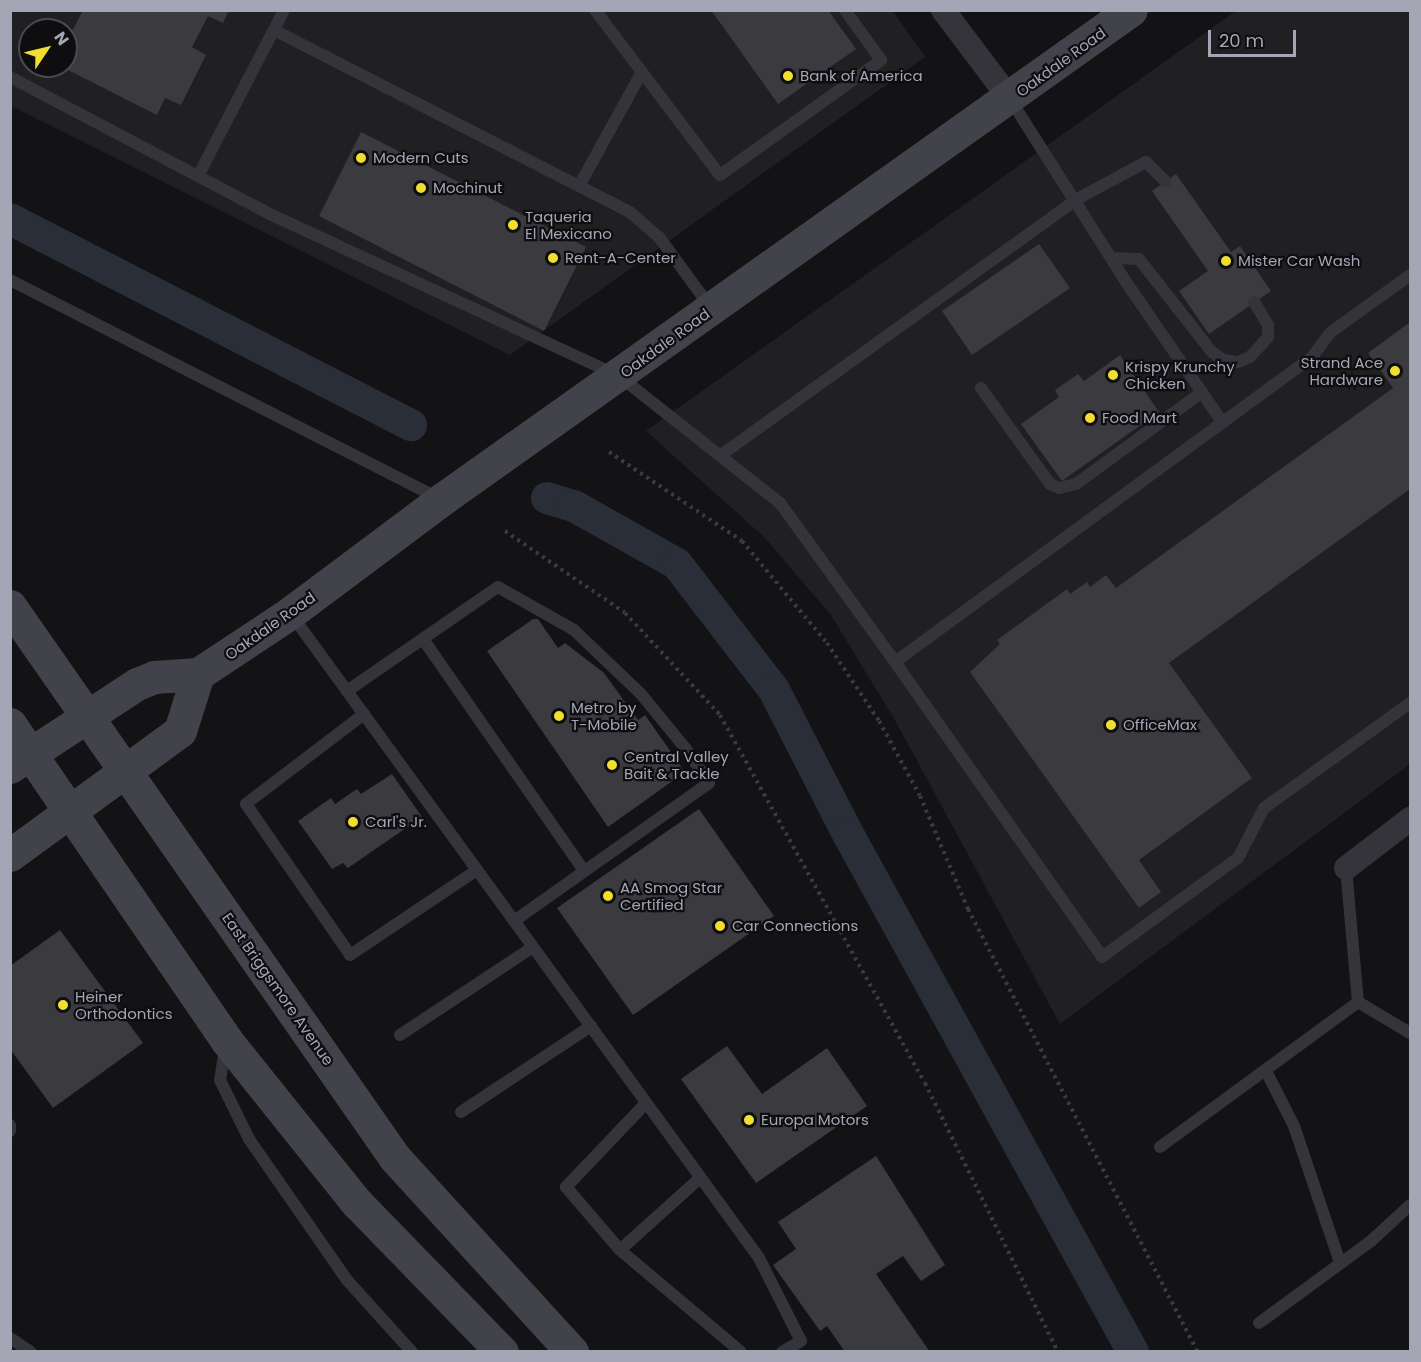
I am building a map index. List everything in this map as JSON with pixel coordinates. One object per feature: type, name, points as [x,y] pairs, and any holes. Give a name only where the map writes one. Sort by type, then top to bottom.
[{"type":"main road","name":"Oakdale Road","points":[[21,760],[87,712],[142,681],[198,674],[290,613],[441,500],[1011,99],[1131,10]]},
{"type":"main road","name":"East Briggsmore Avenue","points":[[10,606],[87,712],[395,1158],[572,1352]]},
{"type":"main road","points":[[10,855],[180,731],[198,674]]},
{"type":"main road","points":[[10,724],[21,760],[70,811],[226,1041],[357,1203],[502,1352]]},
{"type":"street","points":[[943,10],[1011,99]]},
{"type":"street","points":[[1346,868],[1410,819]]},
{"type":"lane","points":[[198,176],[284,10]]},
{"type":"lane","points":[[595,10],[720,175],[881,60],[845,10]]},
{"type":"lane","points":[[274,30],[647,223],[712,309]]},
{"type":"lane","points":[[579,186],[642,72]]},
{"type":"lane","points":[[10,77],[198,176],[619,376],[721,455],[780,503],[895,662],[1102,957],[1238,858],[1264,808],[1410,703]]},
{"type":"lane","points":[[1011,99],[1077,199],[1112,258],[1223,423]]},
{"type":"lane","points":[[721,455],[1077,199],[1146,162],[1166,182]]},
{"type":"lane","points":[[1112,258],[1139,259],[1212,352],[1223,360],[1238,362],[1250,357],[1268,338],[1268,325],[1254,302]]},
{"type":"lane","points":[[895,662],[1312,357],[1331,332],[1410,275]]},
{"type":"lane","points":[[10,280],[441,500]]},
{"type":"lane","points":[[981,388],[1050,484],[1059,488],[1076,484],[1202,392]]},
{"type":"lane","points":[[346,691],[498,586],[574,630],[641,694],[686,749],[709,783],[514,921]]},
{"type":"lane","points":[[290,613],[759,1258],[801,1341],[782,1352]]},
{"type":"lane","points":[[423,639],[584,871]]},
{"type":"lane","points":[[364,714],[246,804],[350,955],[477,870]]},
{"type":"lane","points":[[1346,868],[1358,1002]]},
{"type":"lane","points":[[400,1035],[533,947]]},
{"type":"lane","points":[[1358,1002],[1410,1033]]},
{"type":"lane","points":[[1160,1147],[1358,1002]]},
{"type":"lane","points":[[461,1112],[591,1026]]},
{"type":"lane","points":[[226,1041],[220,1080],[249,1138],[347,1280],[412,1352]]},
{"type":"lane","points":[[1266,1071],[1294,1126],[1340,1263]]},
{"type":"lane","points":[[646,1103],[566,1187],[620,1250],[741,1352]]},
{"type":"lane","points":[[10,1125],[10,1131]]},
{"type":"lane","points":[[620,1250],[700,1178]]},
{"type":"lane","points":[[1259,1323],[1340,1263],[1410,1205]]},
{"type":"lane","points":[[10,1338],[31,1352]]},
{"type":"path","points":[[609,452],[742,541],[827,642],[879,721],[920,796],[968,909],[1198,1352]]},
{"type":"path","points":[[505,531],[625,613],[662,648],[720,715],[925,1083],[1058,1352]]},
{"type":"shaded area","points":[[10,11],[893,11],[925,57],[510,355],[11,106]]},
{"type":"shaded area","points":[[1236,11],[1410,11],[1410,764],[1060,1024],[896,722],[831,615],[765,538],[646,431]]},
{"type":"building","points":[[83,10],[229,10],[223,23],[208,16],[192,47],[206,55],[181,105],[165,98],[157,115],[78,75],[78,20]]},
{"type":"building","name":"Bank of America","points":[[711,10],[828,10],[856,49],[778,104]]},
{"type":"building","points":[[361,132],[586,247],[544,331],[319,216]]},
{"type":"building","name":"Mister Car Wash","points":[[1176,174],[1231,252],[1240,246],[1271,291],[1209,334],[1179,291],[1208,271],[1152,191]]},
{"type":"building","points":[[1039,244],[1070,288],[972,355],[942,311]]},
{"type":"building","points":[[1410,322],[1410,489],[1169,663],[1252,778],[1139,860],[1161,892],[1139,908],[970,672],[1000,644],[997,640],[1067,589],[1070,594],[1087,582],[1090,587],[1106,575],[1116,588],[1393,388],[1368,353]]},
{"type":"building","name":"Food Mart","points":[[1120,355],[1159,412],[1062,481],[1021,424],[1059,397],[1055,390],[1078,374],[1084,381]]},
{"type":"building","points":[[533,619],[538,619],[558,648],[565,643],[604,673],[638,720],[645,715],[685,772],[608,827],[487,651]]},
{"type":"building","points":[[392,774],[422,817],[348,868],[343,863],[332,869],[298,821],[331,798],[335,804],[357,789],[361,794]]},
{"type":"building","points":[[699,809],[774,916],[633,1015],[557,908]]},
{"type":"building","name":"Heiner Orthodontics","points":[[60,930],[143,1043],[53,1108],[10,1049],[10,966]]},
{"type":"building","points":[[727,1046],[762,1094],[827,1048],[867,1106],[756,1183],[681,1079]]},
{"type":"building","points":[[876,1156],[945,1265],[921,1281],[903,1256],[876,1274],[930,1352],[845,1352],[827,1326],[820,1331],[773,1265],[796,1249],[778,1222]]},
{"type":"waterway","points":[[10,219],[411,425]]},
{"type":"waterway","points":[[547,498],[574,506],[677,564],[774,690],[848,834],[1133,1352]]},
{"type":"place","name":"Bank of America","points":[[788,76]]},
{"type":"place","name":"Modern Cuts","points":[[361,158]]},
{"type":"place","name":"Mochinut","points":[[421,188]]},
{"type":"place","name":"Taqueria El Mexicano","points":[[513,225]]},
{"type":"place","name":"Rent-A-Center","points":[[553,258]]},
{"type":"place","name":"Mister Car Wash","points":[[1226,261]]},
{"type":"place","name":"Strand Ace Hardware","points":[[1395,371]]},
{"type":"place","name":"Krispy Krunchy Chicken","points":[[1113,375]]},
{"type":"place","name":"Food Mart","points":[[1090,418]]},
{"type":"place","name":"Metro by T-Mobile","points":[[559,716]]},
{"type":"place","name":"OfficeMax","points":[[1111,725]]},
{"type":"place","name":"Central Valley Bait & Tackle","points":[[612,765]]},
{"type":"place","name":"Carl's Jr.","points":[[353,822]]},
{"type":"place","name":"AA Smog Star Certified","points":[[608,896]]},
{"type":"place","name":"Car Connections","points":[[720,926]]},
{"type":"place","name":"Heiner Orthodontics","points":[[63,1005]]},
{"type":"place","name":"Europa Motors","points":[[749,1120]]}]
